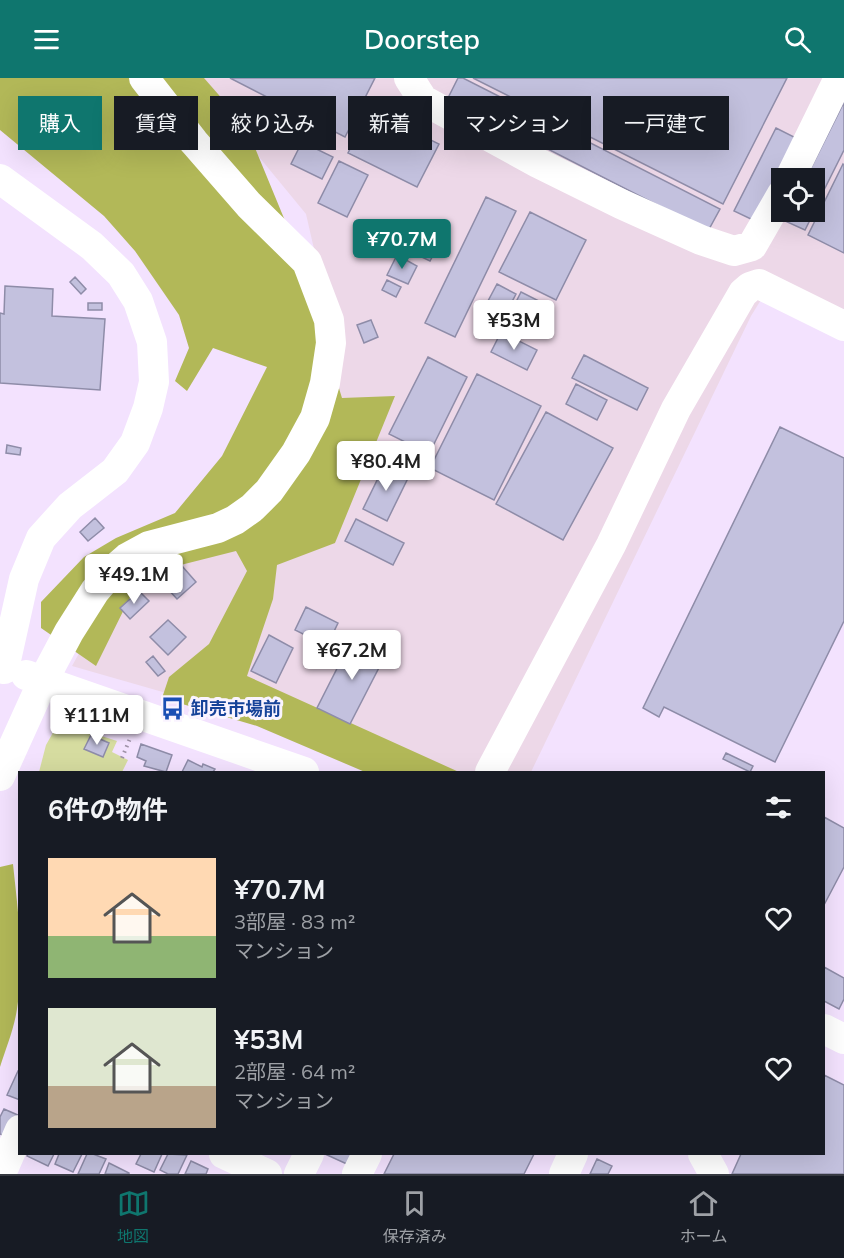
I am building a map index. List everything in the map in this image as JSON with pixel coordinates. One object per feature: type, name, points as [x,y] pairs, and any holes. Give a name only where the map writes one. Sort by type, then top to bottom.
[{"type":"street","points":[[0,776],[43,681],[69,632],[95,591],[127,558],[149,546],[218,528],[252,508],[269,491],[297,453],[315,418],[325,383],[331,343],[329,320],[307,262],[249,205],[194,142],[144,78]]},
{"type":"street","points":[[409,78],[423,100],[538,163],[701,240],[734,251],[752,246],[771,213]]},
{"type":"street","points":[[795,168],[839,78]]},
{"type":"street","points":[[0,178],[92,246],[121,274],[138,301],[152,342],[154,382],[148,408],[135,443],[115,471],[70,506],[41,538],[24,579],[10,599],[2,668],[301,771]]},
{"type":"street","points":[[491,771],[611,545],[676,409],[743,293],[750,287],[759,285],[844,326]]},
{"type":"street","points":[[825,1030],[844,1039]]},
{"type":"street","points":[[10,1171],[18,1138]]},
{"type":"street","points":[[226,1155],[267,1174]]},
{"type":"street","points":[[299,1174],[308,1155]]},
{"type":"street","points":[[357,1174],[366,1155]]},
{"type":"street","points":[[564,1174],[573,1155]]},
{"type":"street","points":[[704,1155],[714,1174]]},
{"type":"path","points":[[122,758],[132,734]]},
{"type":"shaded area","points":[[188,78],[844,78],[844,316],[772,282],[751,316],[531,771],[410,771],[341,743],[72,666],[113,592],[337,349],[306,214],[253,150],[336,150],[336,96],[210,97],[200,85]]},
{"type":"green space","points":[[0,78],[204,78],[220,96],[210,96],[210,150],[256,150],[295,245],[342,398],[395,396],[335,543],[277,565],[273,599],[247,676],[457,771],[363,771],[257,726],[162,698],[169,677],[209,644],[247,571],[236,551],[141,575],[96,666],[41,628],[41,602],[84,557],[116,538],[175,513],[222,456],[267,367],[213,348],[187,391],[175,381],[189,348],[179,315],[135,251],[104,216],[24,150],[102,150],[102,96],[18,96],[18,145],[0,130]]},
{"type":"green space","points":[[59,722],[117,741],[112,752],[128,760],[122,771],[39,771],[46,745]]},
{"type":"green space","points":[[13,864],[18,915],[18,1000],[14,1024],[0,1067],[0,867]]},
{"type":"building","points":[[230,78],[375,78],[366,96],[348,96],[348,131],[345,137],[336,132],[336,96],[265,96]]},
{"type":"building","points":[[458,78],[463,78],[498,96],[449,96]]},
{"type":"building","points":[[473,78],[787,78],[723,204],[616,150],[729,150],[729,96],[603,96],[603,144],[591,137],[591,96],[509,96]]},
{"type":"building","points":[[844,102],[844,150],[825,188],[825,168],[811,168]]},
{"type":"building","points":[[776,128],[796,138],[780,168],[771,168],[771,186],[753,220],[734,211]]},
{"type":"building","points":[[432,141],[439,144],[417,187],[348,153],[350,150],[432,150]]},
{"type":"building","points":[[591,143],[720,209],[708,231],[550,150],[591,150]]},
{"type":"building","points":[[298,150],[319,150],[333,157],[322,179],[291,164]]},
{"type":"building","points":[[339,161],[368,175],[347,217],[318,203]]},
{"type":"building","points":[[843,164],[844,253],[808,235],[814,222],[825,222],[825,201]]},
{"type":"building","points":[[486,197],[516,211],[455,337],[425,323]]},
{"type":"building","points":[[530,212],[586,240],[556,300],[499,272]]},
{"type":"building","points":[[787,222],[809,222],[805,230]]},
{"type":"building","points":[[410,232],[438,246],[430,261],[403,248]]},
{"type":"building","points":[[397,255],[417,266],[408,284],[387,275]]},
{"type":"building","points":[[75,277],[86,289],[81,294],[70,282]]},
{"type":"building","points":[[387,280],[401,287],[396,297],[382,290]]},
{"type":"building","points":[[497,284],[516,294],[507,311],[488,301]]},
{"type":"building","points":[[5,286],[53,289],[52,316],[105,319],[100,390],[0,383],[0,313],[4,314]]},
{"type":"building","points":[[521,292],[541,302],[530,324],[510,314]]},
{"type":"building","points":[[88,303],[102,303],[102,310],[88,310]]},
{"type":"building","points":[[371,320],[378,337],[364,343],[357,325]]},
{"type":"building","points":[[501,332],[537,350],[527,370],[491,352]]},
{"type":"building","points":[[584,355],[648,388],[637,410],[572,378]]},
{"type":"building","points":[[428,357],[467,377],[429,454],[389,434]]},
{"type":"building","points":[[477,374],[541,406],[494,500],[430,468]]},
{"type":"building","points":[[576,384],[607,400],[597,420],[566,404]]},
{"type":"building","points":[[546,412],[613,448],[563,540],[496,504]]},
{"type":"building","points":[[780,427],[844,458],[844,621],[775,762],[664,707],[659,717],[643,708]]},
{"type":"building","points":[[7,445],[21,448],[20,455],[6,453]]},
{"type":"building","points":[[385,464],[409,476],[387,521],[363,509]]},
{"type":"building","points":[[95,518],[104,528],[88,541],[80,532]]},
{"type":"building","points":[[356,519],[404,543],[393,565],[345,541]]},
{"type":"building","points":[[175,558],[196,582],[177,599],[155,575]]},
{"type":"building","points":[[139,591],[149,601],[130,619],[120,608]]},
{"type":"building","points":[[306,607],[338,623],[327,646],[295,630]]},
{"type":"building","points":[[168,620],[186,637],[168,655],[150,637]]},
{"type":"building","points":[[269,635],[293,648],[276,683],[251,671]]},
{"type":"building","points":[[353,637],[386,654],[350,724],[317,708]]},
{"type":"building","points":[[153,656],[165,671],[158,676],[146,662]]},
{"type":"building","points":[[91,735],[109,743],[103,757],[84,749]]},
{"type":"building","points":[[141,744],[172,755],[166,771],[144,766],[146,761],[137,757]]},
{"type":"building","points":[[726,753],[753,766],[750,771],[748,771],[723,759]]},
{"type":"building","points":[[188,760],[202,767],[203,764],[215,769],[214,771],[182,771]]},
{"type":"building","points":[[825,818],[844,828],[844,867],[825,903]]},
{"type":"building","points":[[825,968],[844,978],[844,999],[839,1009],[825,1002]]},
{"type":"building","points":[[18,1071],[18,1099],[7,1095]]},
{"type":"building","points":[[825,1076],[844,1085],[844,1174],[732,1174],[741,1155],[825,1155]]},
{"type":"building","points":[[4,1109],[18,1115],[10,1139],[0,1134],[0,1117]]},
{"type":"building","points":[[28,1155],[54,1155],[48,1166]]},
{"type":"building","points":[[59,1155],[82,1155],[73,1172],[55,1164]]},
{"type":"building","points":[[87,1155],[96,1155],[106,1159],[99,1174],[78,1174]]},
{"type":"building","points":[[140,1155],[162,1155],[154,1172],[136,1164]]},
{"type":"building","points":[[168,1155],[187,1155],[178,1174],[168,1174],[160,1170]]},
{"type":"building","points":[[327,1155],[354,1155],[349,1165]]},
{"type":"building","points":[[394,1155],[534,1155],[524,1174],[384,1174]]},
{"type":"building","points":[[597,1159],[612,1166],[608,1174],[590,1174]]},
{"type":"building","points":[[191,1161],[208,1169],[206,1174],[185,1174]]},
{"type":"building","points":[[109,1163],[129,1173],[129,1174],[105,1174]]},
{"type":"place","name":"卸売市場前","points":[[173,708]]}]
